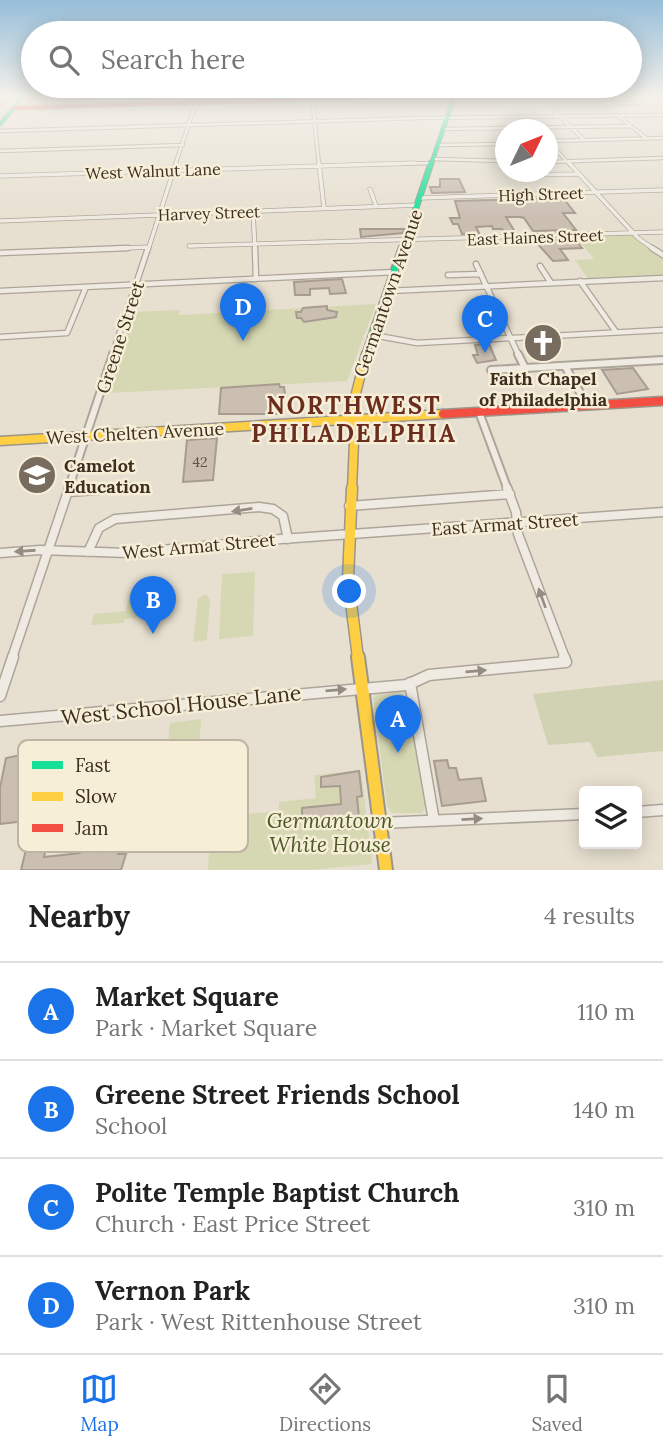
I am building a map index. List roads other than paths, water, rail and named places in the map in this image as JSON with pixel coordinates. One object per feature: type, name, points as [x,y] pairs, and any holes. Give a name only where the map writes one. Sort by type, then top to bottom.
[{"type":"main road","name":"Germantown Avenue","points":[[386,870],[348,579],[354,419],[358,375],[396,272],[440,138]]},
{"type":"main road","name":"West Chelten Avenue","points":[[0,441],[663,401]]},
{"type":"street","name":"Greene Street","points":[[0,696],[185,138]]},
{"type":"street","points":[[317,138],[324,208]]},
{"type":"street","points":[[558,141],[663,138]]},
{"type":"street","points":[[437,145],[495,144]]},
{"type":"street","points":[[0,150],[183,145]]},
{"type":"street","points":[[558,153],[644,243],[663,255]]},
{"type":"street","points":[[558,162],[663,158]]},
{"type":"street","name":"West Walnut Lane","points":[[0,177],[495,161]]},
{"type":"street","points":[[558,174],[578,174]]},
{"type":"street","points":[[370,189],[376,206]]},
{"type":"street","name":"High Street","points":[[419,201],[663,190]]},
{"type":"street","name":"Harvey Street","points":[[0,221],[376,206],[419,201]]},
{"type":"street","points":[[253,211],[256,279]]},
{"type":"street","name":"East Haines Street","points":[[188,246],[663,232]]},
{"type":"street","points":[[0,253],[149,247]]},
{"type":"street","points":[[477,264],[525,368]]},
{"type":"street","points":[[540,266],[551,283]]},
{"type":"street","points":[[0,290],[396,272]]},
{"type":"street","points":[[448,275],[481,274]]},
{"type":"street","points":[[389,291],[663,278]]},
{"type":"street","points":[[579,281],[616,332]]},
{"type":"street","points":[[0,337],[67,333],[86,287]]},
{"type":"street","points":[[373,335],[417,343],[663,330]]},
{"type":"street","points":[[491,370],[663,360]]},
{"type":"street","points":[[565,366],[587,405]]},
{"type":"street","points":[[479,412],[510,494],[517,523]]},
{"type":"street","points":[[69,492],[133,487]]},
{"type":"street","points":[[349,506],[510,494]]},
{"type":"street","points":[[88,552],[99,528],[115,519],[259,507],[273,509],[283,516],[288,539]]},
{"type":"street","name":"East Armat Street","points":[[348,536],[663,512]]},
{"type":"street","name":"West School House Lane","points":[[0,721],[410,683],[429,675],[566,662],[518,534],[517,523]]},
{"type":"street","name":"West Armat Street","points":[[0,553],[49,550],[128,553],[348,536]]},
{"type":"street","points":[[410,683],[434,821]]},
{"type":"street","points":[[642,812],[663,810]]},
{"type":"street","points":[[380,823],[579,814]]},
{"type":"place","name":"Vernon Park","points":[[243,341]]},
{"type":"place","name":"Faith Chapel of Philadelphia","points":[[543,343]]},
{"type":"place","name":"Polite Temple Baptist Church","points":[[485,353]]},
{"type":"place","name":"Camelot Education","points":[[37,475]]},
{"type":"place","name":"Greene Street Friends School","points":[[153,634]]},
{"type":"place","name":"Market Square","points":[[398,753]]},
{"type":"district","name":"NORTHWEST PHILADELPHIA","points":[[354,419]]},
{"type":"park label","name":"Germantown White House","points":[[330,832]]}]
